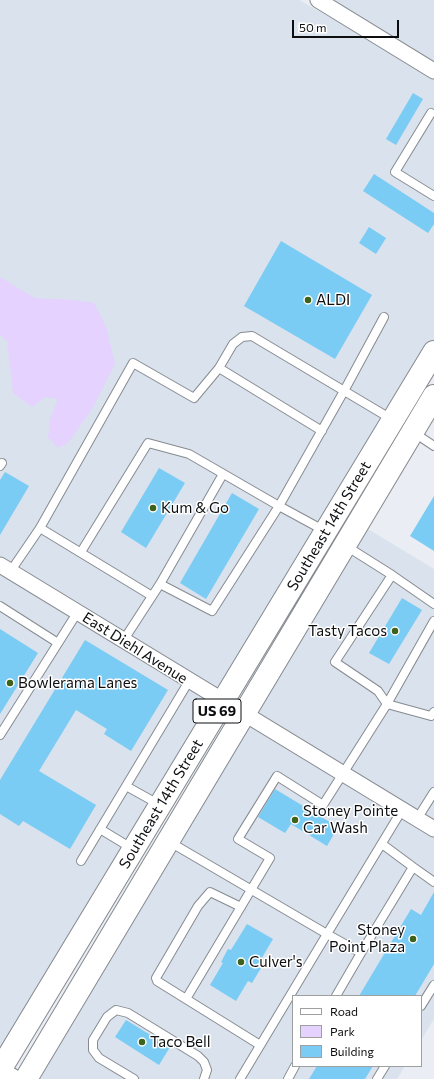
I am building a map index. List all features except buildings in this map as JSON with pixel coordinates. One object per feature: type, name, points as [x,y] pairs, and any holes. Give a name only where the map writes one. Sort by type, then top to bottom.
[{"type":"main road","name":"Southeast 14th Street","points":[[26,1079],[345,546],[403,426],[434,352]]},
{"type":"main road","name":"Southeast 14th Street","points":[[5,1072],[160,805],[326,532],[403,426],[434,396]]},
{"type":"street","points":[[318,0],[434,71]]},
{"type":"street","name":"East Diehl Avenue","points":[[5,569],[434,829]]},
{"type":"lane","points":[[431,113],[396,172],[434,196]]},
{"type":"lane","points":[[160,584],[212,611],[279,506],[384,317]]},
{"type":"lane","points":[[5,569],[40,528],[133,363],[194,398],[219,368],[234,344],[242,337],[252,336],[434,446]]},
{"type":"lane","points":[[219,368],[322,431]]},
{"type":"lane","points":[[81,552],[148,443],[189,454],[326,532]]},
{"type":"lane","points":[[123,641],[160,584],[223,474]]},
{"type":"lane","points":[[40,528],[152,596]]},
{"type":"lane","points":[[345,546],[392,575],[434,604]]},
{"type":"lane","points":[[392,575],[335,662],[378,691],[387,704],[431,716],[434,712]]},
{"type":"lane","points":[[0,606],[58,643]]},
{"type":"lane","points":[[0,735],[77,612]]},
{"type":"lane","points":[[186,999],[270,858],[238,839],[277,776],[323,805],[387,704],[434,621]]},
{"type":"lane","points":[[81,861],[189,681]]},
{"type":"lane","points":[[126,786],[160,805]]},
{"type":"lane","points":[[417,819],[434,792]]},
{"type":"lane","points":[[240,1079],[402,810]]},
{"type":"lane","points":[[100,829],[134,849]]},
{"type":"lane","points":[[168,841],[361,953]]},
{"type":"lane","points":[[382,844],[434,882]]},
{"type":"lane","points":[[337,995],[413,867]]},
{"type":"lane","points":[[241,907],[210,892],[198,906],[156,978],[157,982],[260,1045]]},
{"type":"lane","points":[[422,1004],[434,985]]},
{"type":"lane","points":[[134,1079],[99,1058],[93,1050],[93,1040],[106,1016],[116,1010],[128,1013],[198,1056],[204,1062],[207,1070],[204,1079]]},
{"type":"lane","points":[[288,1079],[294,1067]]},
{"type":"lane","points":[[377,1079],[384,1067]]},
{"type":"shaded area","points":[[0,0],[299,0],[434,76],[434,352],[0,1070]]},
{"type":"shaded area","points":[[318,0],[434,0],[434,71]]},
{"type":"shaded area","points":[[358,523],[434,569],[434,1019],[422,1038],[422,995],[292,995],[292,1067],[404,1067],[397,1079],[26,1079]]},
{"type":"green space","points":[[0,277],[35,298],[73,300],[94,303],[106,326],[115,364],[92,409],[68,443],[58,448],[48,437],[50,419],[58,399],[46,397],[32,407],[13,393],[7,341],[0,335]]},
{"type":"place","name":"ALDI","points":[[308,300]]},
{"type":"place","name":"Kum & Go","points":[[153,508]]},
{"type":"place","name":"Tasty Tacos","points":[[395,631]]},
{"type":"place","name":"Bowlerama Lanes","points":[[10,683]]},
{"type":"place","name":"Stoney Pointe Car Wash","points":[[295,820]]},
{"type":"place","name":"Stoney Point Plaza","points":[[413,939]]},
{"type":"place","name":"Culver's","points":[[241,962]]},
{"type":"place","name":"Taco Bell","points":[[142,1042]]}]
